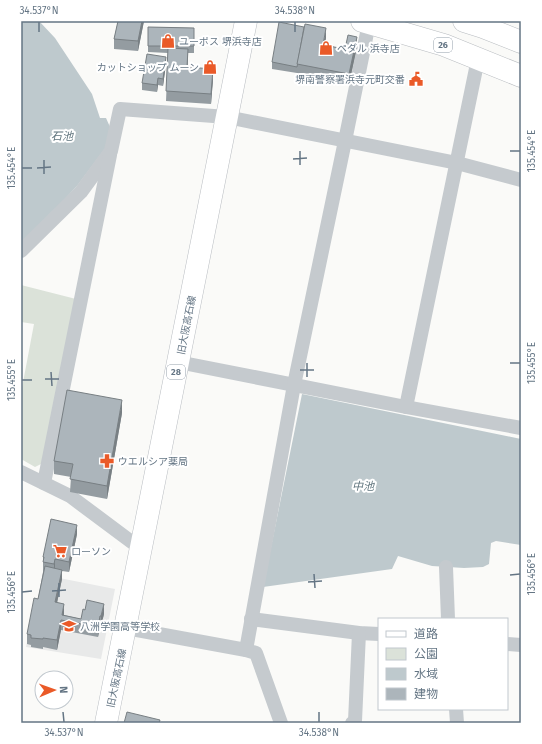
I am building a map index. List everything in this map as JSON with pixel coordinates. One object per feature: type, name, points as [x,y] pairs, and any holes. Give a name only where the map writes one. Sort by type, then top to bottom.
[{"type":"main road","name":"旧大阪高石線","points":[[106,723],[246,21]]},
{"type":"main road","name":"26","points":[[365,22],[444,45],[521,76]]},
{"type":"main road","points":[[477,23],[521,42]]},
{"type":"street","points":[[246,650],[294,385],[346,141],[365,22]]},
{"type":"street","points":[[406,407],[478,59]]},
{"type":"street","points":[[44,483],[120,109],[227,116],[456,163],[521,180]]},
{"type":"street","points":[[21,251],[81,192],[111,151]]},
{"type":"street","points":[[178,362],[521,428]]},
{"type":"street","points":[[21,472],[70,496],[141,549]]},
{"type":"street","points":[[446,567],[448,618]]},
{"type":"street","points":[[251,619],[359,633],[378,634]]},
{"type":"street","points":[[126,628],[256,653],[281,723]]},
{"type":"street","points":[[352,723],[355,721],[359,633]]},
{"type":"street","points":[[508,644],[521,645]]},
{"type":"street","points":[[456,710],[457,723]]},
{"type":"shaded area","name":"八洲学園高等学校","points":[[44,575],[115,589],[101,659],[26,647],[34,608],[38,608]]},
{"type":"green space","points":[[21,285],[76,299],[43,463],[35,467],[21,459],[21,393],[34,324],[21,322]]},
{"type":"water","name":"石池","points":[[21,21],[39,21],[55,38],[92,94],[100,118],[106,118],[110,127],[107,146],[77,186],[21,246]]},
{"type":"water","name":"中池","points":[[302,394],[521,439],[521,545],[496,541],[491,543],[489,564],[483,567],[464,568],[432,566],[398,556],[392,569],[263,587]]},
{"type":"building","points":[[118,21],[142,21],[138,41],[114,39]]},
{"type":"building","points":[[279,22],[304,27],[297,67],[272,62]]},
{"type":"building","points":[[305,24],[326,28],[323,45],[345,49],[348,35],[357,37],[349,74],[297,64]]},
{"type":"building","points":[[148,27],[194,28],[194,46],[148,46]]},
{"type":"building","points":[[168,48],[188,49],[187,67],[213,69],[211,94],[166,91]]},
{"type":"building","points":[[147,54],[166,57],[163,79],[158,78],[157,85],[142,83]]},
{"type":"building","points":[[67,390],[122,400],[107,486],[70,479],[73,464],[54,461]]},
{"type":"building","name":"ローソン","points":[[51,519],[77,525],[69,562],[55,559],[54,564],[43,562]]},
{"type":"building","points":[[45,566],[62,570],[55,602],[64,604],[62,615],[81,619],[87,600],[104,604],[98,627],[61,620],[57,640],[31,638],[31,635],[27,634],[34,598],[38,599]]},
{"type":"building","points":[[127,712],[160,720],[159,723],[124,723]]},
{"type":"place","name":"ユーポス 堺浜寺店","points":[[168,41]]},
{"type":"place","name":"ペダル 浜寺店","points":[[326,48]]},
{"type":"place","name":"カットショップ ムーン","points":[[210,67]]},
{"type":"place","name":"堺南警察署浜寺元町交番","points":[[416,79]]},
{"type":"place","name":"ウエルシア薬局","points":[[107,461]]},
{"type":"place","name":"ローソン","points":[[60,551]]},
{"type":"place","name":"八洲学園高等学校","points":[[69,626]]}]
